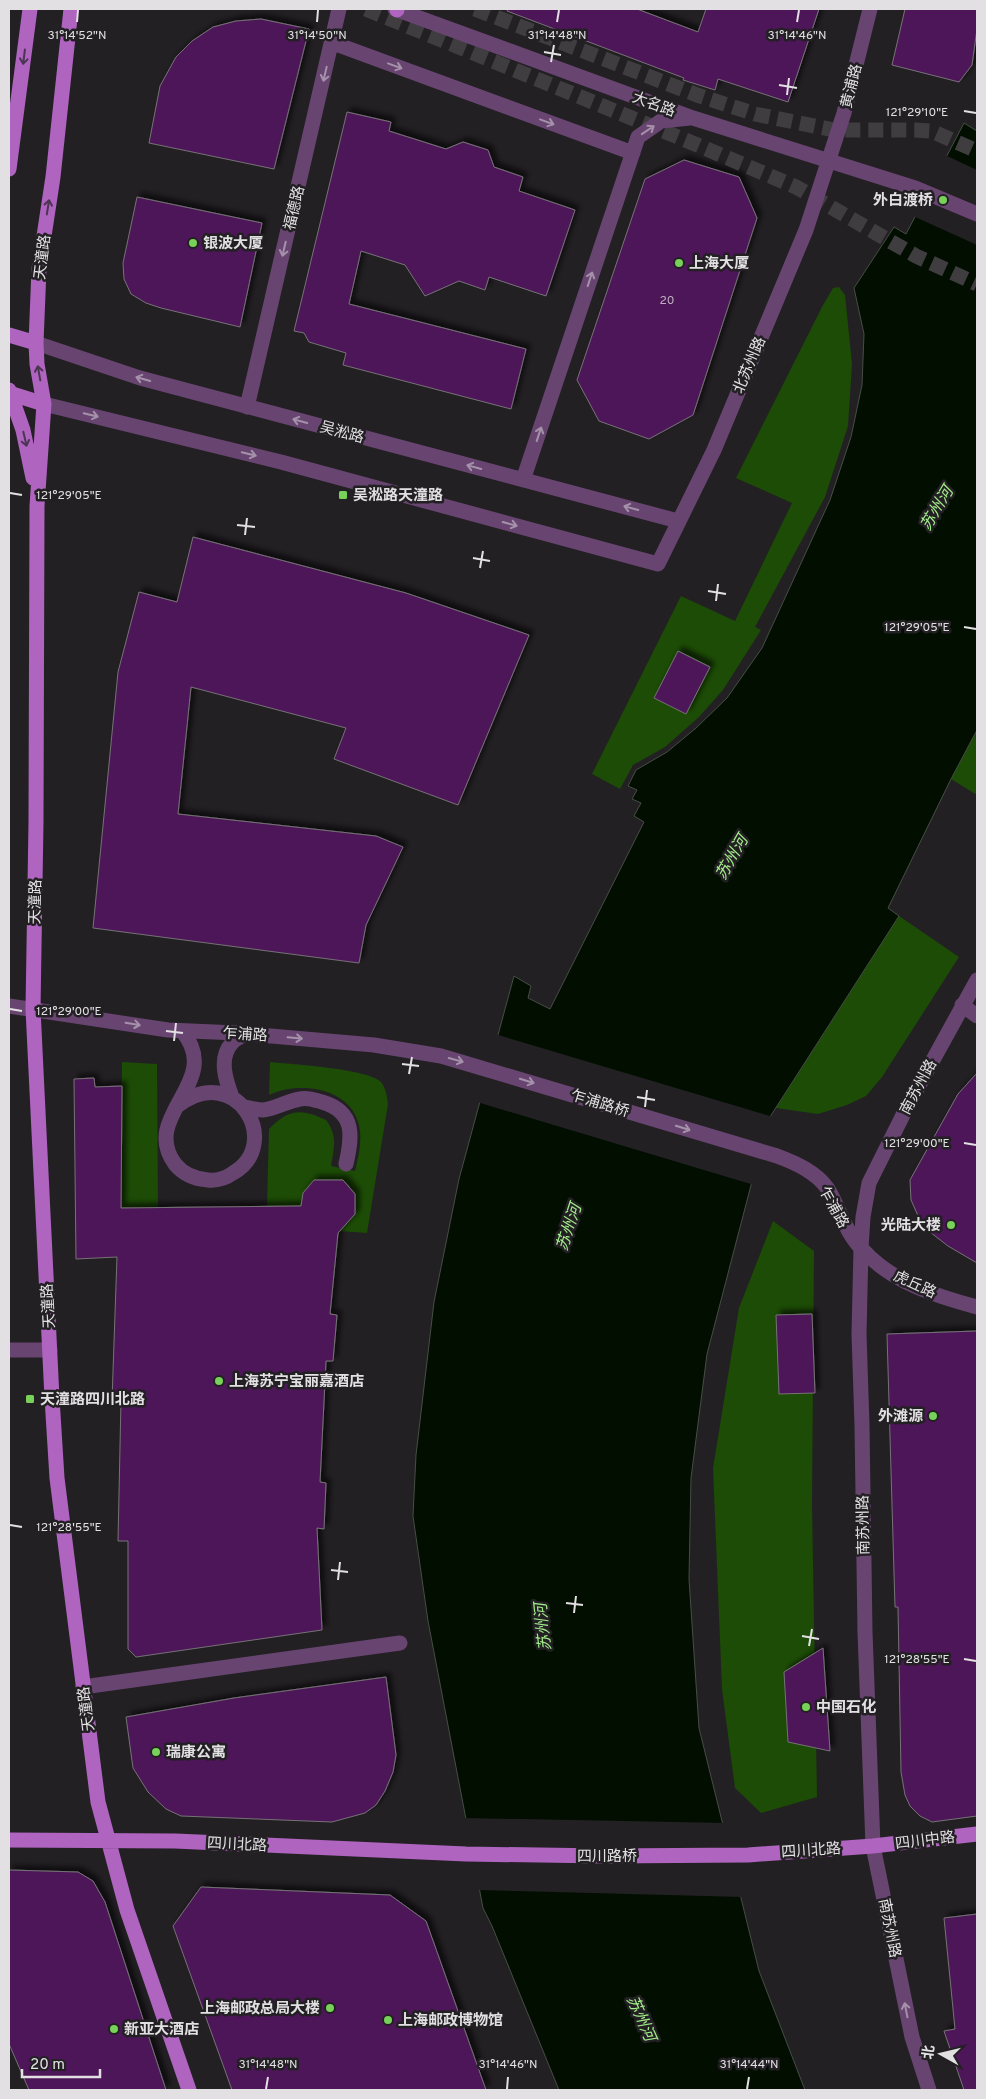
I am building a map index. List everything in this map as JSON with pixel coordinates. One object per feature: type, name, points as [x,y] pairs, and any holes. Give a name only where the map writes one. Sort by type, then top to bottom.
[{"type":"main road","points":[[9,169],[30,9]]},
{"type":"main road","name":"天潼路","points":[[71,9],[53,178],[39,269],[36,343],[37,364],[44,404],[37,506],[36,822],[33,1009],[57,1478],[94,1775],[108,1841],[127,1910],[189,2090]]},
{"type":"main road","name":"吴淞路","points":[[9,335],[36,343]]},
{"type":"main road","points":[[9,392],[44,404]]},
{"type":"main road","name":"天潼路","points":[[9,392],[23,430],[37,506]]},
{"type":"main road","name":"四川中路","points":[[873,1846],[977,1834]]},
{"type":"main road","name":"四川北路","points":[[9,1840],[175,1841],[466,1854]]},
{"type":"main road","name":"四川北路","points":[[748,1855],[873,1846]]},
{"type":"main road","name":"四川路桥","points":[[466,1854],[604,1856],[748,1855]]},
{"type":"street","name":"福德路","points":[[247,407],[333,43],[339,9]]},
{"type":"street","name":"大名路","points":[[396,9],[692,118],[915,188],[977,214]]},
{"type":"street","name":"黄浦路","points":[[830,162],[870,9]]},
{"type":"street","points":[[333,43],[633,154]]},
{"type":"street","points":[[523,480],[638,137],[661,122],[692,118]]},
{"type":"street","name":"北苏州路","points":[[44,404],[281,462],[658,564],[714,450],[806,230],[830,162]]},
{"type":"street","name":"吴淞路","points":[[36,343],[140,378],[678,521]]},
{"type":"street","name":"南苏州路","points":[[929,2090],[912,2037],[873,1846],[864,1632],[859,1334],[860,1248],[869,1183],[885,1148],[977,980]]},
{"type":"street","points":[[962,1005],[977,1016]]},
{"type":"street","name":"乍浦路","points":[[9,1006],[182,1031],[246,1034],[374,1045],[441,1056],[480,1067]]},
{"type":"street","points":[[182,1031],[191,1041],[194,1056],[192,1076],[188,1089],[168,1120],[166,1135],[168,1150],[180,1169],[186,1174],[198,1179],[213,1181],[226,1178],[238,1170],[248,1160],[263,1122],[287,1102]]},
{"type":"street","points":[[246,1034],[231,1043],[224,1062],[226,1082],[251,1119],[255,1133],[254,1141]]},
{"type":"street","name":"乍浦路桥","points":[[480,1067],[778,1156]]},
{"type":"street","points":[[176,1107],[188,1098],[202,1092],[218,1092],[238,1102],[263,1110],[301,1098],[315,1099],[333,1105],[343,1113],[349,1124],[351,1140],[346,1164]]},
{"type":"street","name":"乍浦路","points":[[778,1156],[799,1164],[815,1176],[827,1189],[850,1234],[860,1248]]},
{"type":"street","name":"虎丘路","points":[[860,1248],[897,1278],[938,1296],[977,1307]]},
{"type":"street","points":[[9,1350],[50,1350]]},
{"type":"street","points":[[83,1687],[400,1642]]},
{"type":"green space","points":[[839,287],[845,295],[852,364],[848,426],[825,497],[755,627],[761,630],[723,690],[699,717],[665,747],[633,765],[620,789],[592,774],[681,596],[735,621],[792,503],[736,478],[822,307],[833,288]]},
{"type":"green space","points":[[977,730],[977,795],[951,779]]},
{"type":"green space","points":[[899,916],[959,957],[882,1077],[866,1096],[847,1105],[818,1114],[776,1108]]},
{"type":"green space","points":[[122,1062],[157,1064],[158,1207],[121,1208]]},
{"type":"green space","points":[[270,1062],[346,1070],[374,1077],[383,1084],[388,1104],[367,1233],[339,1231],[355,1214],[355,1194],[343,1180],[314,1180],[303,1193],[301,1206],[267,1206],[269,1129],[282,1117],[295,1112],[302,1112],[326,1120],[334,1137],[331,1166],[355,1171],[360,1140],[358,1122],[352,1110],[344,1101],[333,1094],[321,1090],[294,1088],[269,1095]]},
{"type":"green space","points":[[773,1221],[814,1251],[812,1504],[817,1797],[761,1813],[735,1788],[722,1689],[713,1468],[739,1308]]},
{"type":"water","name":"苏州河","points":[[964,123],[977,131],[977,730],[888,908],[899,916],[768,1120],[707,1354],[691,1478],[689,1579],[699,1728],[759,1971],[805,2090],[559,2090],[483,1908],[428,1621],[413,1516],[416,1455],[434,1302],[459,1179],[514,976],[531,986],[528,998],[550,1009],[644,822],[634,816],[641,803],[632,799],[637,790],[628,786],[636,770],[667,752],[696,728],[727,698],[762,648],[830,500],[851,437],[862,385],[864,334],[854,288],[894,227],[906,234]]},
{"type":"pier","name":"外白渡桥","points":[[945,155],[977,170],[977,245],[913,216]]},
{"type":"pier","points":[[495,1034],[773,1117],[754,1185],[477,1102]]},
{"type":"pier","points":[[463,1818],[725,1823],[743,1897],[477,1890]]},
{"type":"building","points":[[508,9],[637,9],[698,32],[706,9],[819,9],[788,102],[718,79],[715,90],[683,80],[684,78],[507,11]]},
{"type":"building","points":[[905,9],[977,9],[977,29],[972,65],[959,82],[892,65]]},
{"type":"building","points":[[261,19],[309,29],[274,169],[149,143],[160,86],[176,57],[192,41],[213,27],[236,21]]},
{"type":"building","points":[[347,112],[391,122],[389,131],[446,149],[463,142],[488,150],[494,167],[523,177],[519,191],[575,210],[546,296],[489,277],[485,290],[459,281],[425,296],[405,265],[361,251],[349,304],[526,349],[511,409],[343,365],[346,353],[309,342],[304,333],[294,331]]},
{"type":"building","name":"上海大厦","points":[[684,160],[739,177],[757,218],[693,415],[649,439],[599,421],[577,380],[645,179]]},
{"type":"building","name":"银波大厦","points":[[137,197],[262,223],[240,327],[161,308],[146,303],[131,294],[124,279],[123,263]]},
{"type":"building","points":[[193,537],[406,593],[529,635],[458,805],[334,759],[346,728],[191,687],[178,814],[376,836],[403,847],[366,925],[359,963],[93,928],[118,672],[139,592],[177,602]]},
{"type":"building","points":[[678,651],[710,667],[686,714],[654,698]]},
{"type":"building","points":[[977,1073],[977,1263],[948,1246],[930,1232],[919,1218],[911,1200],[910,1180],[958,1094]]},
{"type":"building","name":"上海苏宁宝丽嘉酒店","points":[[94,1078],[95,1087],[122,1086],[121,1208],[301,1206],[303,1193],[314,1180],[343,1180],[355,1194],[355,1214],[338,1233],[330,1314],[337,1315],[333,1361],[326,1361],[320,1482],[326,1483],[324,1529],[317,1528],[322,1630],[136,1657],[128,1649],[128,1541],[118,1541],[121,1400],[112,1400],[117,1257],[76,1259],[74,1079]]},
{"type":"building","points":[[812,1314],[815,1393],[779,1394],[776,1315]]},
{"type":"building","points":[[977,1331],[977,1816],[932,1822],[920,1816],[910,1806],[905,1795],[901,1772],[898,1607],[895,1607],[887,1334]]},
{"type":"building","name":"中国石化","points":[[823,1648],[830,1751],[788,1742],[784,1672]]},
{"type":"building","points":[[386,1677],[396,1755],[393,1772],[385,1791],[376,1805],[365,1813],[332,1822],[181,1816],[166,1809],[148,1792],[133,1768],[126,1717],[234,1698]]},
{"type":"building","name":"新亚大酒店","points":[[9,1870],[78,1872],[93,1881],[105,1902],[166,2090],[29,2090],[9,2044]]},
{"type":"building","name":"上海邮政总局大楼","points":[[201,1887],[390,1895],[426,1921],[486,2090],[232,2090],[173,1926]]},
{"type":"building","points":[[977,1914],[977,2090],[964,2090],[944,2031],[955,2029],[944,1918]]},
{"type":"tunnel","points":[[366,9],[796,187],[916,256],[977,284]]},
{"type":"tunnel","points":[[475,9],[697,95],[755,114],[834,130],[931,131],[977,151]]},
{"type":"place","name":"外白渡桥","points":[[943,200]]},
{"type":"place","name":"银波大厦","points":[[193,243]]},
{"type":"place","name":"上海大厦","points":[[679,263]]},
{"type":"place","name":"吴淞路天潼路","points":[[343,495]]},
{"type":"place","name":"光陆大楼","points":[[951,1225]]},
{"type":"place","name":"上海苏宁宝丽嘉酒店","points":[[219,1381]]},
{"type":"place","name":"天潼路四川北路","points":[[30,1399]]},
{"type":"place","name":"外滩源","points":[[933,1416]]},
{"type":"place","name":"中国石化","points":[[806,1707]]},
{"type":"place","name":"瑞康公寓","points":[[156,1752]]},
{"type":"place","name":"上海邮政总局大楼","points":[[330,2008]]},
{"type":"place","name":"上海邮政博物馆","points":[[388,2020]]},
{"type":"place","name":"新亚大酒店","points":[[114,2029]]}]
